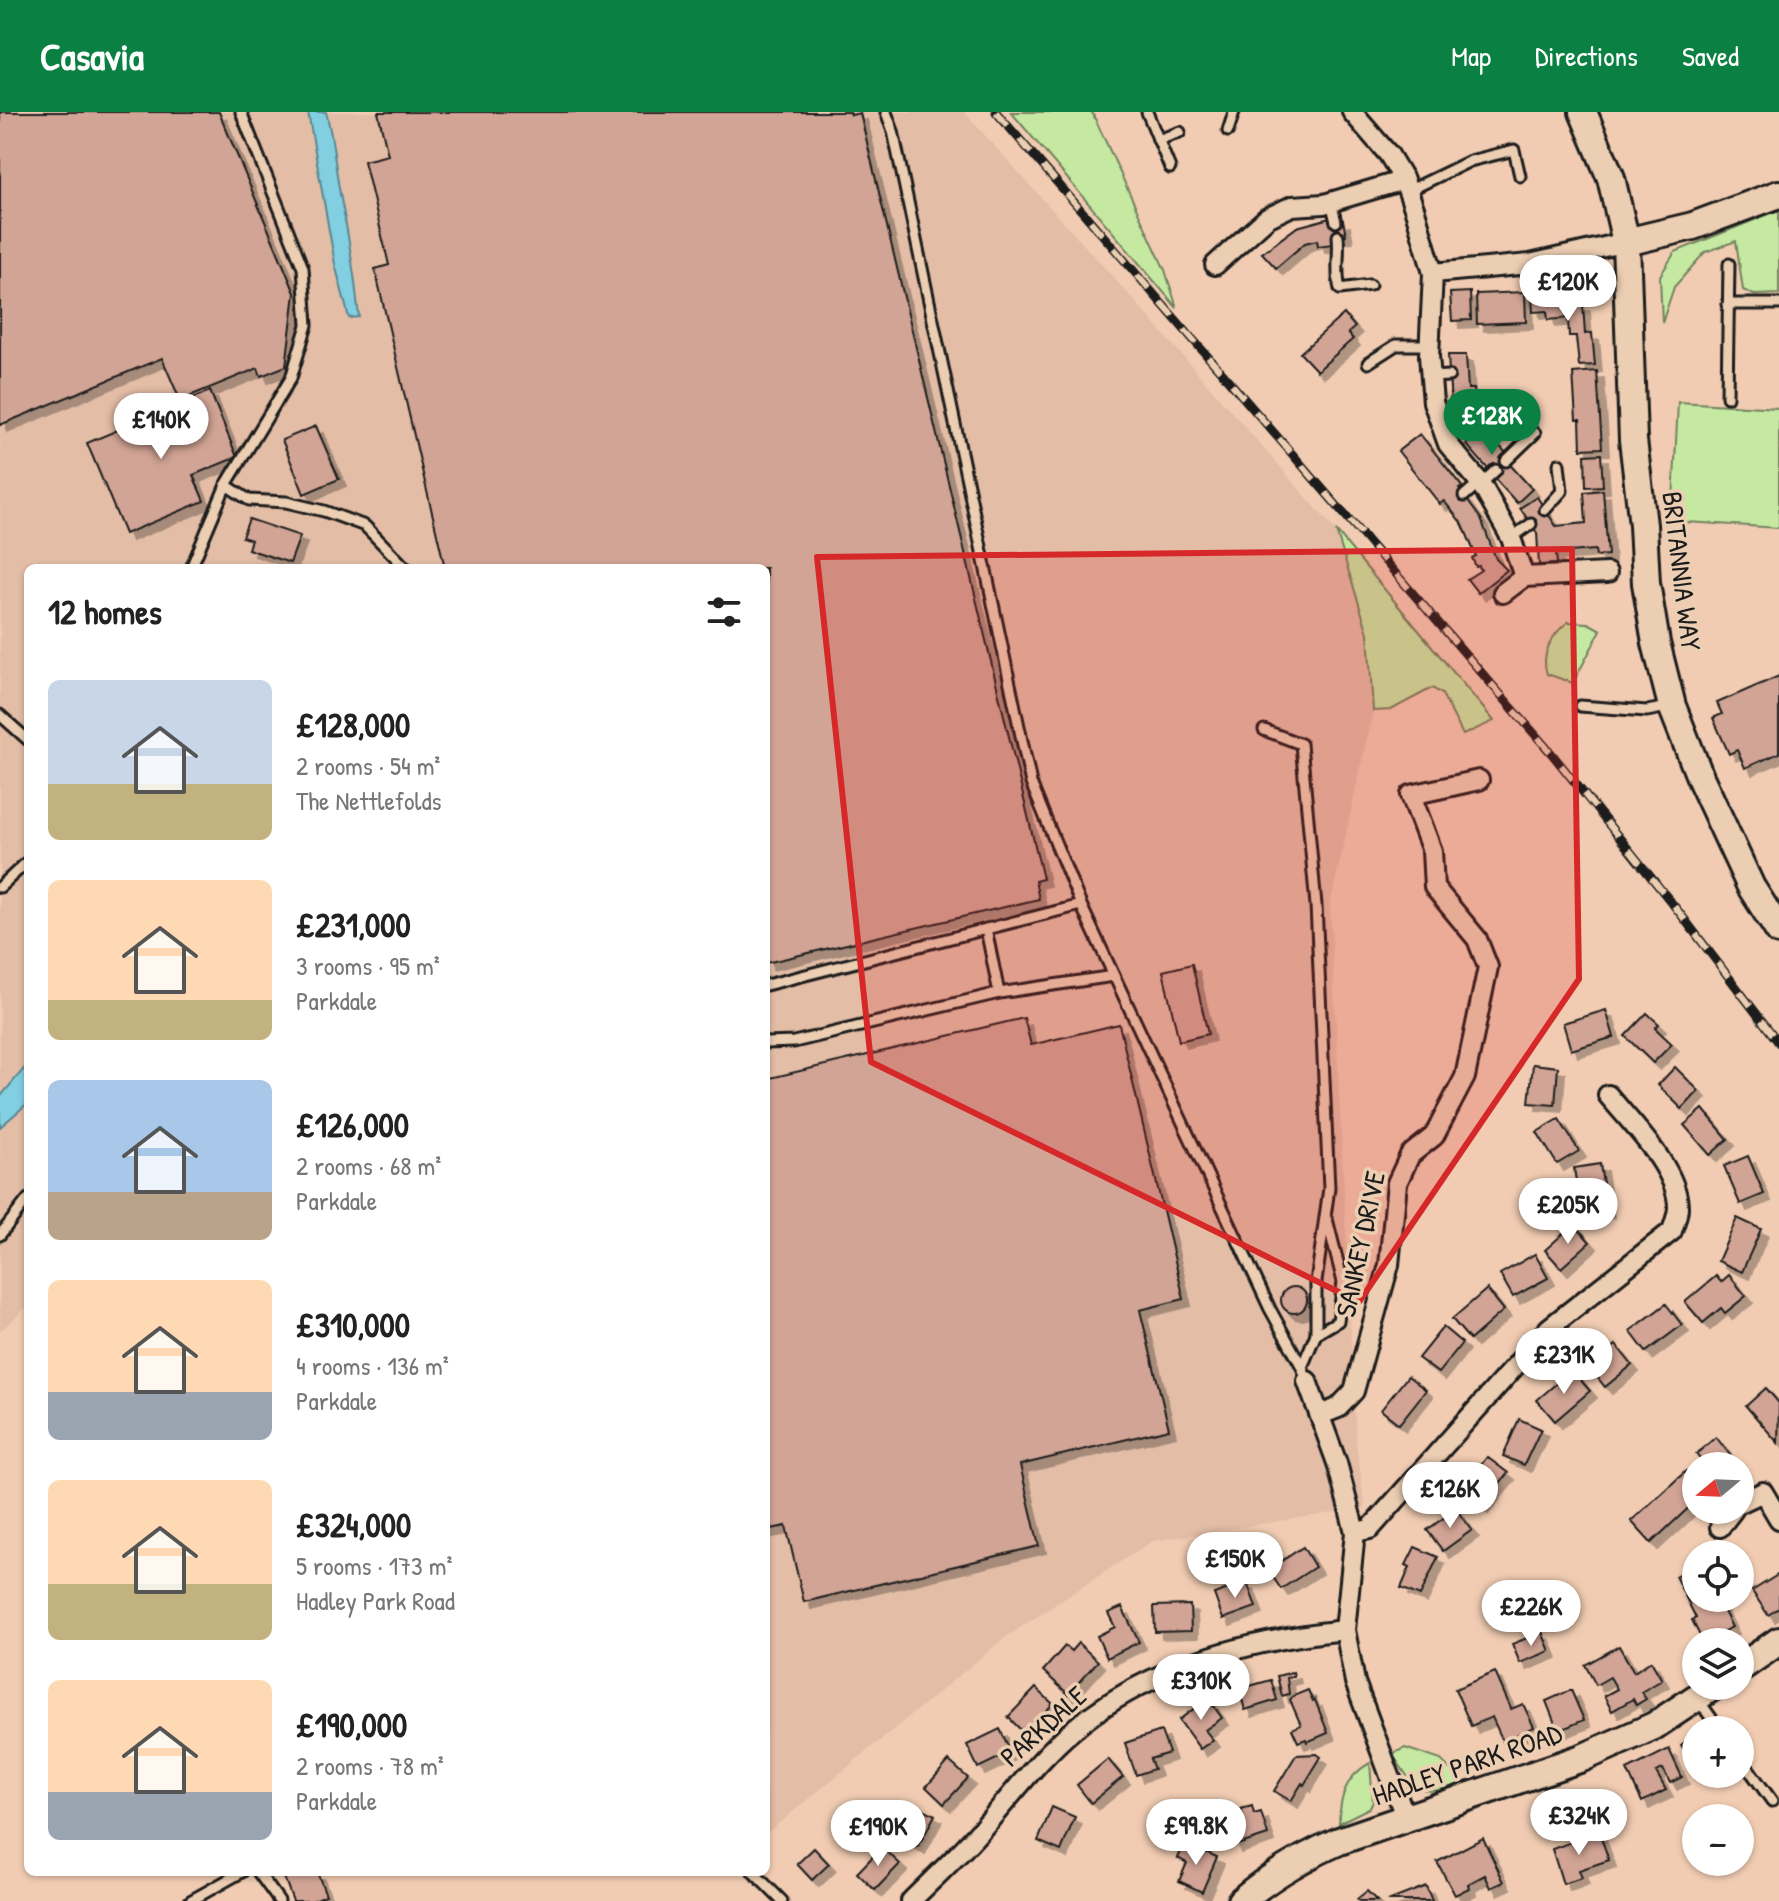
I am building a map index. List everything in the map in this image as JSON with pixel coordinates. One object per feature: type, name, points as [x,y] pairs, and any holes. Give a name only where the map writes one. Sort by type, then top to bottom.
[{"type":"street","points":[[1352,112],[1389,155],[1406,186],[1433,273],[1429,345],[1440,376],[1433,402],[1448,444],[1481,483],[1511,538],[1524,577]]},
{"type":"street","name":"BRITANNIA WAY","points":[[1583,112],[1611,178],[1626,242],[1633,440],[1646,583],[1656,643],[1672,706],[1700,777],[1751,887],[1779,931]]},
{"type":"street","points":[[1215,265],[1267,218],[1292,206],[1331,202],[1406,186]]},
{"type":"street","points":[[1433,273],[1530,264],[1693,226],[1779,194]]},
{"type":"street","points":[[1503,593],[1524,577],[1607,573]]},
{"type":"street","name":"SANKEY DRIVE","points":[[1320,1415],[1338,1408],[1354,1391],[1389,1265],[1397,1183],[1410,1155],[1434,1136],[1465,1077],[1488,967],[1477,939],[1434,887],[1432,851],[1411,795],[1479,780]]},
{"type":"street","points":[[1355,1532],[1370,1529],[1549,1328],[1672,1231],[1678,1208],[1674,1183],[1648,1144],[1608,1095]]},
{"type":"street","points":[[1305,1374],[1337,1463],[1355,1532],[1345,1630],[1355,1682],[1406,1819]]},
{"type":"street","points":[[1754,1496],[1763,1492],[1779,1519]]},
{"type":"street","name":"PARKDALE","points":[[911,1901],[981,1830],[1045,1756],[1075,1728],[1132,1688],[1236,1649],[1307,1634],[1345,1630]]},
{"type":"street","points":[[1754,1658],[1779,1641]]},
{"type":"street","name":"HADLEY PARK ROAD","points":[[1241,1901],[1286,1866],[1339,1841],[1582,1758],[1654,1726],[1694,1700]]},
{"type":"lane","points":[[193,564],[226,485],[291,378],[307,325],[303,268],[241,112]]},
{"type":"lane","points":[[886,112],[1031,783],[1081,905],[1270,1309],[1305,1374]]},
{"type":"lane","points":[[1147,112],[1170,168]]},
{"type":"lane","points":[[1228,131],[1234,112]]},
{"type":"lane","points":[[1158,140],[1180,132]]},
{"type":"lane","points":[[1406,186],[1470,161],[1514,150],[1520,176]]},
{"type":"lane","points":[[1331,202],[1336,222]]},
{"type":"lane","points":[[1338,236],[1341,259],[1335,271],[1340,289],[1370,285]]},
{"type":"lane","points":[[1727,397],[1729,264]]},
{"type":"lane","points":[[1728,304],[1779,304]]},
{"type":"lane","points":[[1368,363],[1396,345],[1429,345]]},
{"type":"lane","points":[[1506,461],[1535,433]]},
{"type":"lane","points":[[1545,510],[1562,491],[1559,464]]},
{"type":"lane","points":[[1464,496],[1496,470]]},
{"type":"lane","points":[[226,485],[249,500],[286,502],[324,511],[365,526],[402,564]]},
{"type":"lane","points":[[1511,538],[1531,524]]},
{"type":"lane","points":[[1580,706],[1647,711],[1672,706]]},
{"type":"lane","points":[[0,715],[24,736]]},
{"type":"lane","points":[[1264,730],[1301,744],[1316,905],[1329,1188],[1316,1282],[1316,1334],[1305,1374]]},
{"type":"lane","points":[[0,887],[24,865]]},
{"type":"lane","points":[[770,984],[1081,905]]},
{"type":"lane","points":[[986,929],[999,993]]},
{"type":"lane","points":[[770,1043],[794,1042],[999,993],[1114,976]]},
{"type":"lane","points":[[0,1235],[24,1204]]},
{"type":"lane","points":[[1316,1334],[1338,1321],[1343,1282],[1327,1219]]},
{"type":"lane","points":[[1754,1776],[1772,1801]]},
{"type":"lane","points":[[190,1901],[235,1876]]},
{"type":"lane","points":[[261,1876],[279,1901]]},
{"type":"lane","points":[[757,1876],[782,1901]]},
{"type":"highlighted area","points":[[1572,549],[1579,979],[1359,1302],[871,1062],[817,557]]},
{"type":"shaded area","points":[[0,112],[964,112],[1336,531],[1368,633],[1373,711],[1330,906],[1356,1441],[1365,1508],[1152,1541],[1006,1637],[770,1831],[770,564],[24,564],[24,1310],[0,1331]]},
{"type":"green space","points":[[1011,112],[1092,112],[1165,270],[1177,308]]},
{"type":"green space","points":[[1779,210],[1779,294],[1754,295],[1743,290],[1736,241],[1705,252],[1674,287],[1662,323],[1660,276],[1675,252]]},
{"type":"green space","points":[[1678,402],[1779,408],[1779,528],[1672,521]]},
{"type":"green space","points":[[1336,531],[1494,721],[1463,735],[1442,694],[1432,688],[1391,710],[1373,711],[1368,633]]},
{"type":"green space","points":[[1568,622],[1588,623],[1601,630],[1573,683],[1547,674],[1545,667],[1549,645]]},
{"type":"green space","points":[[1405,1748],[1441,1760],[1463,1782],[1463,1786],[1431,1791],[1415,1787],[1394,1757],[1394,1753]]},
{"type":"green space","points":[[1370,1763],[1373,1802],[1369,1808],[1339,1823],[1346,1788],[1355,1774]]},
{"type":"water","points":[[308,112],[326,112],[359,317],[349,318],[335,264]]},
{"type":"water","points":[[24,1069],[24,1106],[0,1127],[0,1097]]},
{"type":"building","points":[[0,112],[219,112],[295,293],[286,366],[261,376],[258,368],[180,400],[162,358],[0,425]]},
{"type":"building","points":[[378,112],[860,113],[1043,879],[1035,881],[1039,899],[770,962],[770,564],[444,564],[375,269],[389,265],[364,161],[388,155]]},
{"type":"building","points":[[1330,218],[1331,222],[1343,220],[1346,235],[1332,237],[1333,244],[1318,246],[1317,240],[1305,243],[1276,268],[1262,253],[1297,227]]},
{"type":"building","points":[[1470,292],[1471,320],[1452,321],[1450,293]]},
{"type":"building","points":[[1525,292],[1526,322],[1477,324],[1476,294]]},
{"type":"building","points":[[1563,293],[1564,305],[1583,304],[1585,334],[1592,333],[1595,365],[1579,366],[1576,336],[1569,336],[1568,318],[1548,320],[1547,311],[1533,312],[1532,296]]},
{"type":"building","points":[[1344,314],[1355,327],[1348,333],[1353,339],[1317,371],[1300,353]]},
{"type":"building","points":[[1448,355],[1466,355],[1468,389],[1474,389],[1475,404],[1451,406]]},
{"type":"building","points":[[1597,371],[1602,448],[1581,449],[1573,373]]},
{"type":"building","points":[[210,391],[237,457],[193,475],[204,501],[125,534],[87,443]]},
{"type":"building","points":[[1472,412],[1473,422],[1481,431],[1484,429],[1506,453],[1502,456],[1532,489],[1517,503],[1495,479],[1500,475],[1491,465],[1487,468],[1466,444],[1470,441],[1457,427],[1456,413]]},
{"type":"building","points":[[316,426],[339,479],[304,494],[282,440]]},
{"type":"building","points":[[1420,434],[1462,487],[1459,489],[1481,519],[1496,559],[1507,570],[1478,593],[1467,579],[1481,570],[1472,558],[1476,556],[1463,525],[1444,501],[1440,504],[1398,451]]},
{"type":"building","points":[[1601,454],[1603,486],[1586,487],[1585,455]]},
{"type":"building","points":[[1603,490],[1608,555],[1596,556],[1595,550],[1556,553],[1557,564],[1539,565],[1537,533],[1520,508],[1537,497],[1556,526],[1586,523],[1584,492]]},
{"type":"building","points":[[249,519],[300,536],[290,563],[248,549],[251,540],[242,537]]},
{"type":"building","points":[[1779,676],[1779,753],[1745,768],[1737,750],[1729,754],[1713,718],[1722,714],[1717,703]]},
{"type":"building","points":[[1192,964],[1208,1034],[1179,1041],[1163,971]]},
{"type":"building","points":[[1606,1010],[1614,1037],[1571,1050],[1563,1023]]},
{"type":"building","points":[[1647,1013],[1659,1024],[1655,1028],[1672,1044],[1653,1063],[1625,1036]]},
{"type":"building","points":[[1024,1018],[1031,1045],[1119,1024],[1184,1299],[1140,1310],[1169,1429],[1020,1465],[1039,1546],[804,1602],[786,1526],[770,1529],[770,1078]]},
{"type":"building","points":[[1533,1064],[1558,1067],[1555,1105],[1529,1103]]},
{"type":"building","points":[[1675,1067],[1699,1091],[1682,1109],[1658,1085]]},
{"type":"building","points":[[1703,1109],[1728,1139],[1710,1155],[1684,1125]]},
{"type":"building","points":[[1559,1119],[1579,1151],[1557,1164],[1537,1132]]},
{"type":"building","points":[[1748,1156],[1764,1194],[1740,1204],[1724,1166]]},
{"type":"building","points":[[1600,1164],[1607,1211],[1581,1215],[1574,1168]]},
{"type":"building","points":[[1737,1218],[1761,1229],[1742,1272],[1718,1261]]},
{"type":"building","points":[[1574,1224],[1590,1242],[1561,1268],[1545,1250]]},
{"type":"building","points":[[1535,1254],[1548,1278],[1513,1297],[1500,1274]]},
{"type":"building","points":[[1729,1275],[1746,1296],[1725,1313],[1721,1308],[1703,1323],[1685,1302],[1716,1276],[1721,1282]]},
{"type":"building","points":[[1294,1287],[1303,1291],[1307,1300],[1303,1309],[1294,1313],[1285,1309],[1281,1300],[1285,1291]]},
{"type":"building","points":[[1487,1289],[1504,1310],[1470,1340],[1452,1319]]},
{"type":"building","points":[[1666,1304],[1682,1325],[1646,1352],[1630,1331]]},
{"type":"building","points":[[1443,1327],[1462,1343],[1438,1373],[1418,1358]]},
{"type":"building","points":[[1616,1345],[1632,1365],[1605,1387],[1589,1367]]},
{"type":"building","points":[[1572,1370],[1590,1391],[1555,1421],[1537,1400]]},
{"type":"building","points":[[1408,1376],[1426,1390],[1399,1424],[1381,1410]]},
{"type":"building","points":[[1766,1388],[1779,1403],[1778,1443],[1746,1406]]},
{"type":"building","points":[[1519,1419],[1541,1429],[1524,1465],[1503,1456]]},
{"type":"building","points":[[1716,1437],[1728,1452],[1698,1452]]},
{"type":"building","points":[[1487,1457],[1508,1473],[1481,1507],[1465,1495],[1479,1476],[1475,1473]]},
{"type":"building","points":[[1682,1475],[1682,1514],[1651,1543],[1631,1521]]},
{"type":"building","points":[[1456,1509],[1472,1530],[1443,1551],[1427,1530]]},
{"type":"building","points":[[1303,1547],[1315,1567],[1281,1589],[1268,1570]]},
{"type":"building","points":[[1415,1547],[1438,1557],[1420,1596],[1401,1588],[1410,1567],[1406,1565]]},
{"type":"building","points":[[1682,1572],[1682,1590],[1675,1576]]},
{"type":"building","points":[[1779,1574],[1779,1608],[1768,1615],[1754,1590]]},
{"type":"building","points":[[1247,1582],[1256,1607],[1223,1619],[1214,1594]]},
{"type":"building","points":[[1190,1605],[1191,1631],[1155,1632],[1154,1606]]},
{"type":"building","points":[[1122,1607],[1139,1642],[1107,1658],[1097,1636],[1115,1627],[1108,1613]]},
{"type":"building","points":[[1693,1612],[1724,1612],[1732,1627],[1696,1628],[1692,1620],[1696,1618]]},
{"type":"building","points":[[1542,1632],[1550,1651],[1520,1663],[1512,1644]]},
{"type":"building","points":[[1078,1643],[1098,1661],[1068,1694],[1043,1671],[1065,1646],[1071,1651]]},
{"type":"building","points":[[1619,1646],[1634,1672],[1651,1661],[1662,1680],[1641,1692],[1646,1699],[1636,1705],[1633,1699],[1612,1711],[1604,1696],[1617,1689],[1610,1677],[1596,1685],[1585,1665]]},
{"type":"building","points":[[1293,1672],[1294,1676],[1287,1678],[1289,1694],[1282,1696],[1277,1676]]},
{"type":"building","points":[[1495,1672],[1511,1709],[1523,1704],[1534,1727],[1518,1734],[1521,1741],[1506,1748],[1492,1717],[1471,1726],[1455,1689]]},
{"type":"building","points":[[1271,1680],[1277,1700],[1245,1710],[1239,1689]]},
{"type":"building","points":[[1036,1688],[1053,1704],[1024,1733],[1008,1717]]},
{"type":"building","points":[[1308,1690],[1328,1733],[1307,1742],[1306,1739],[1298,1742],[1292,1729],[1301,1725],[1290,1700]]},
{"type":"building","points":[[1571,1690],[1584,1720],[1558,1731],[1546,1701]]},
{"type":"building","points":[[1208,1698],[1222,1718],[1205,1730],[1213,1740],[1200,1749],[1179,1720]]},
{"type":"building","points":[[1000,1729],[1011,1752],[978,1768],[967,1745]]},
{"type":"building","points":[[1161,1731],[1169,1753],[1150,1759],[1154,1769],[1136,1775],[1125,1743]]},
{"type":"building","points":[[1669,1749],[1682,1777],[1670,1783],[1663,1769],[1656,1772],[1666,1790],[1642,1802],[1627,1770]]},
{"type":"building","points":[[1317,1754],[1321,1757],[1291,1801],[1274,1791],[1296,1755]]},
{"type":"building","points":[[1108,1759],[1123,1777],[1091,1803],[1077,1785]]},
{"type":"building","points":[[949,1761],[968,1778],[944,1804],[926,1787]]},
{"type":"building","points":[[912,1803],[935,1815],[918,1847],[895,1835]]},
{"type":"building","points":[[1252,1806],[1254,1814],[1261,1812],[1268,1835],[1234,1846],[1226,1821],[1243,1816],[1241,1809]]},
{"type":"building","points":[[1052,1807],[1075,1817],[1061,1851],[1038,1841]]},
{"type":"building","points":[[1599,1832],[1609,1860],[1579,1870],[1582,1878],[1563,1884],[1552,1849]]},
{"type":"building","points":[[1483,1838],[1504,1882],[1491,1888],[1485,1875],[1455,1895],[1437,1862]]},
{"type":"building","points":[[1185,1843],[1217,1857],[1202,1892],[1179,1881],[1187,1863],[1178,1858]]},
{"type":"building","points":[[882,1847],[900,1864],[875,1890],[857,1873]]},
{"type":"building","points":[[814,1848],[829,1864],[812,1880],[797,1864]]},
{"type":"building","points":[[284,1876],[319,1876],[326,1895],[312,1901],[293,1901]]},
{"type":"building","points":[[1426,1886],[1432,1901],[1388,1901]]},
{"type":"building","points":[[1367,1891],[1377,1901],[1357,1899]]},
{"type":"railway","points":[[996,112],[1552,754],[1779,1043]]}]
